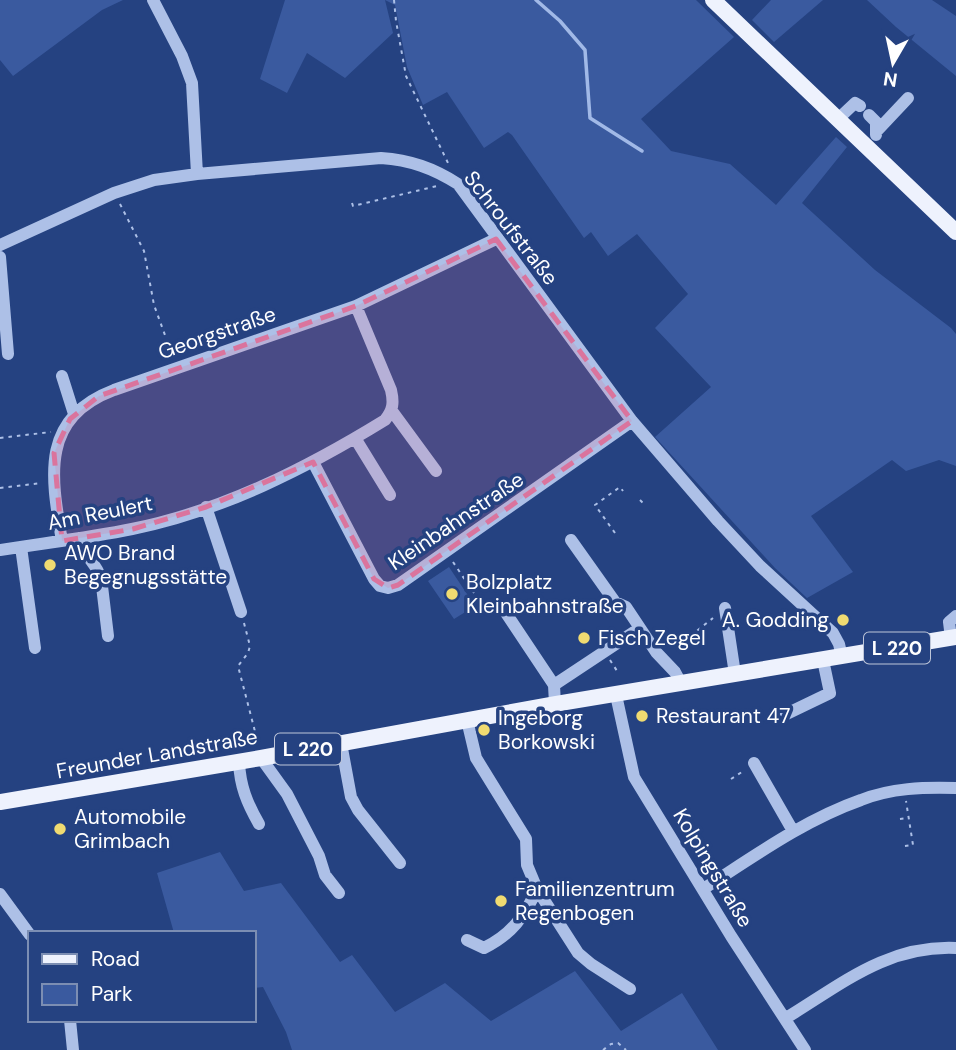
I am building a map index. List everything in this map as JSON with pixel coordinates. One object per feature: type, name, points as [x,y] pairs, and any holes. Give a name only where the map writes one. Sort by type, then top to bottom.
[{"type":"main road","points":[[713,0],[956,232]]},
{"type":"main road","name":"Freunder Landstraße","points":[[0,802],[239,762],[555,704],[954,638]]},
{"type":"street","points":[[153,0],[192,83],[197,173]]},
{"type":"street","points":[[867,146],[876,132],[908,98]]},
{"type":"street","points":[[838,119],[855,103],[876,122],[876,132]]},
{"type":"street","name":"Schroufstraße","points":[[0,245],[114,193],[154,180],[197,173],[381,158],[421,164],[439,172],[458,184],[632,421],[709,512],[760,566],[833,633],[842,657]]},
{"type":"street","name":"Georgstraße","points":[[62,541],[54,481],[54,453],[62,430],[88,401],[177,367],[356,306],[496,239]]},
{"type":"street","points":[[0,257],[8,354]]},
{"type":"street","points":[[356,306],[391,390],[392,411],[436,471]]},
{"type":"street","points":[[62,376],[74,414]]},
{"type":"street","name":"Am Reulert","points":[[0,550],[133,529],[206,508],[313,462],[385,420],[392,411]]},
{"type":"street","name":"Kleinbahnstraße","points":[[313,462],[374,579],[380,586],[388,588],[398,585],[447,552],[632,421]]},
{"type":"street","points":[[355,438],[390,495]]},
{"type":"street","points":[[206,508],[241,612]]},
{"type":"street","points":[[79,538],[85,555],[99,570],[108,636]]},
{"type":"street","points":[[571,540],[615,602],[626,607],[681,683]]},
{"type":"street","points":[[21,547],[35,648]]},
{"type":"street","points":[[502,607],[554,684],[555,704]]},
{"type":"street","points":[[725,608],[735,674]]},
{"type":"street","points":[[954,638],[949,621],[956,616]]},
{"type":"street","points":[[554,684],[640,628]]},
{"type":"street","points":[[778,718],[830,693],[823,660]]},
{"type":"street","name":"Kolpingstraße","points":[[615,695],[634,777],[805,1050]]},
{"type":"street","points":[[467,720],[476,758],[526,839],[527,865],[537,889],[578,953],[630,989]]},
{"type":"street","points":[[341,743],[351,797],[358,810],[400,863]]},
{"type":"street","points":[[261,758],[288,794],[319,856],[325,876],[339,893]]},
{"type":"street","points":[[239,762],[240,783],[246,801],[259,824]]},
{"type":"street","points":[[754,763],[793,831]]},
{"type":"street","points":[[703,889],[793,831],[862,799],[926,787],[956,788]]},
{"type":"street","points":[[467,940],[484,948],[499,941],[527,910],[537,889]]},
{"type":"street","points":[[0,894],[28,932]]},
{"type":"street","points":[[786,1018],[888,957],[926,948],[956,948]]},
{"type":"street","points":[[70,1022],[73,1050]]},
{"type":"path","points":[[394,0],[406,76],[449,164]]},
{"type":"path","points":[[352,203],[458,184]]},
{"type":"path","points":[[114,193],[144,251],[154,305],[177,367]]},
{"type":"path","points":[[377,193],[378,200]]},
{"type":"path","points":[[0,438],[62,430]]},
{"type":"path","points":[[0,488],[54,481]]},
{"type":"path","points":[[615,533],[595,505],[620,487],[623,491]]},
{"type":"path","points":[[640,500],[645,505]]},
{"type":"path","points":[[447,552],[476,596],[482,598],[493,614],[502,607]]},
{"type":"path","points":[[684,641],[725,608]]},
{"type":"path","points":[[241,612],[250,646],[238,666],[261,758]]},
{"type":"path","points":[[731,779],[754,763]]},
{"type":"path","points":[[904,790],[913,845],[905,846]]},
{"type":"path","points":[[900,819],[909,818]]},
{"type":"path","points":[[603,1050],[618,1043],[626,1050]]},
{"type":"highlighted area","points":[[496,239],[632,421],[398,585],[388,588],[374,579],[313,462],[206,507],[133,529],[62,541],[54,453],[70,419],[99,396],[356,306]]},
{"type":"green space","points":[[0,0],[123,0],[102,10],[13,76],[0,60]]},
{"type":"green space","points":[[285,0],[385,0],[393,33],[345,78],[307,53],[287,93],[260,79]]},
{"type":"green space","points":[[385,0],[696,0],[734,37],[641,119],[671,151],[730,164],[776,205],[836,137],[847,147],[802,203],[875,270],[956,334],[956,466],[939,460],[906,471],[892,460],[811,516],[853,572],[807,598],[775,568],[655,437],[711,387],[655,328],[688,294],[637,234],[608,256],[591,232],[584,238],[508,132],[484,148],[447,92],[423,105],[407,67],[395,5]]},
{"type":"green space","points":[[771,0],[823,0],[774,42],[752,20]]},
{"type":"green space","points":[[867,0],[932,0],[956,16],[956,76],[896,27]]},
{"type":"green space","name":"Bolzplatz Kleinbahnstraße","points":[[449,567],[475,606],[454,619],[428,581]]},
{"type":"green space","points":[[220,852],[244,891],[281,883],[340,962],[352,955],[395,1012],[445,983],[491,1021],[575,971],[621,1031],[682,993],[718,1050],[292,1050],[263,987],[256,988],[256,931],[173,931],[157,873]]},
{"type":"waterway","points":[[536,0],[560,21],[585,50],[590,118],[642,151]]},
{"type":"place","name":"AWO Brand Begegnugsstätte","points":[[50,565]]},
{"type":"place","name":"Bolzplatz Kleinbahnstraße","points":[[452,594]]},
{"type":"place","name":"A. Godding","points":[[843,620]]},
{"type":"place","name":"Fisch Zegel","points":[[584,638]]},
{"type":"place","name":"Restaurant 47","points":[[642,716]]},
{"type":"place","name":"Ingeborg Borkowski","points":[[484,730]]},
{"type":"place","name":"Automobile Grimbach","points":[[60,829]]},
{"type":"place","name":"Familienzentrum Regenbogen","points":[[501,901]]}]
